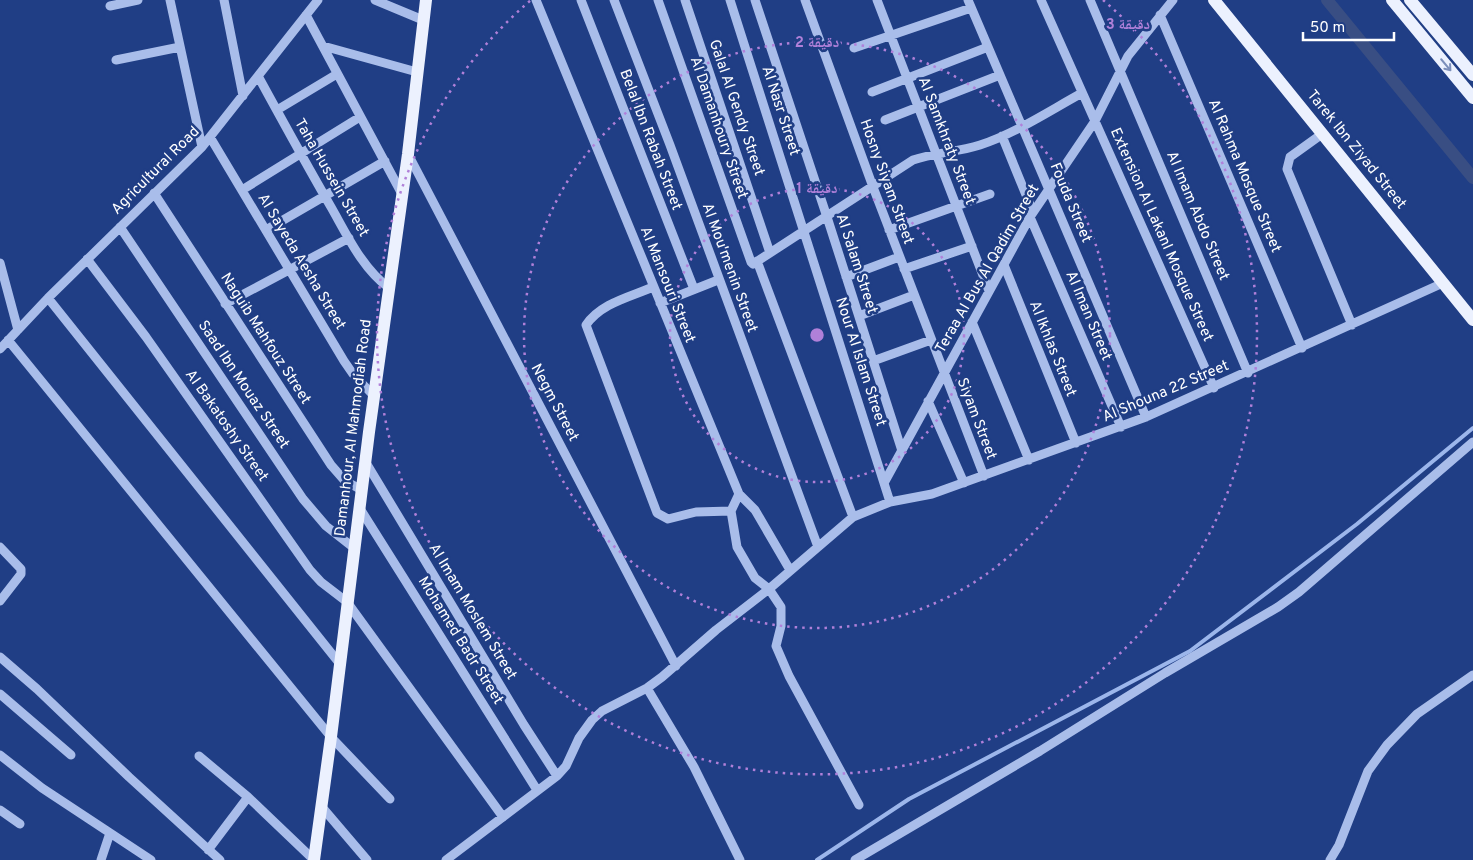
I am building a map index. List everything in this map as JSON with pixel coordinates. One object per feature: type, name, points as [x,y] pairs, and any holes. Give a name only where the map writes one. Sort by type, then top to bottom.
[{"type":"main road","name":"Damanhour, Al Mahmodiah Road","points":[[314,860],[388,288],[408,154],[426,0]]},
{"type":"main road","name":"Tarek Ibn Ziyad Street","points":[[1214,0],[1473,320]]},
{"type":"main road","points":[[1392,0],[1473,98]]},
{"type":"main road","points":[[1410,0],[1473,75]]},
{"type":"street","points":[[110,6],[138,0]]},
{"type":"street","points":[[170,0],[202,147]]},
{"type":"street","points":[[224,0],[243,96]]},
{"type":"street","name":"Agricultural Road","points":[[0,349],[87,259],[202,147],[318,0]]},
{"type":"street","points":[[375,0],[423,20]]},
{"type":"street","name":"Al Mansouri Street","points":[[536,0],[739,494],[755,510],[790,570]]},
{"type":"street","name":"Belal Ibn Rabah Street","points":[[581,0],[694,289]]},
{"type":"street","name":"Al Mou'menin Street","points":[[614,0],[670,145],[718,280],[818,547]]},
{"type":"street","name":"Al Damanhoury Street","points":[[658,0],[751,262],[755,263],[853,517]]},
{"type":"street","name":"Galal Al Gendy Street","points":[[685,0],[770,253]]},
{"type":"street","name":"Al Nasr Street","points":[[730,0],[804,231]]},
{"type":"street","name":"Al Salam Street","points":[[755,0],[902,451]]},
{"type":"street","name":"Hosny Siyam Street","points":[[805,0],[899,257],[944,373]]},
{"type":"street","name":"Al Samkhraty Street","points":[[877,0],[989,291]]},
{"type":"street","name":"Extension Al LakanI Mosque Street","points":[[1041,0],[1214,388]]},
{"type":"street","name":"Al Imam Abdo Street","points":[[1090,0],[1248,372]]},
{"type":"street","name":"Teraa Al Bus Al Qadim Street","points":[[884,483],[1032,215],[1095,121],[1120,69],[1137,42],[1173,0]]},
{"type":"street","points":[[854,48],[891,36],[969,4]]},
{"type":"street","name":"Fouda Street","points":[[969,4],[1146,417]]},
{"type":"street","points":[[306,15],[402,194]]},
{"type":"street","name":"Al Rahma Mosque Street","points":[[1160,15],[1302,348]]},
{"type":"street","points":[[322,46],[417,72]]},
{"type":"street","points":[[872,92],[988,46]]},
{"type":"street","points":[[116,60],[180,47]]},
{"type":"street","points":[[277,110],[337,74]]},
{"type":"street","points":[[885,120],[1000,75]]},
{"type":"street","name":"Taha Hussein Street","points":[[258,76],[300,154],[349,238],[373,274],[388,288]]},
{"type":"street","points":[[755,263],[873,187],[901,166],[924,156],[973,147],[1002,136],[1082,93]]},
{"type":"street","points":[[242,190],[360,117]]},
{"type":"street","points":[[1322,134],[1290,157],[1287,169],[1352,325]]},
{"type":"street","points":[[1002,136],[1032,215]]},
{"type":"street","name":"Al Sayeda Aesha Street","points":[[210,137],[344,361],[358,380],[374,396]]},
{"type":"street","name":"Negm Street","points":[[408,154],[676,666]]},
{"type":"street","points":[[266,230],[385,161]]},
{"type":"street","name":"Naguib Mahfouz Street","points":[[154,193],[331,465],[345,481],[362,490]]},
{"type":"street","points":[[889,230],[990,194]]},
{"type":"street","name":"Al Iman Street","points":[[1032,215],[1121,426]]},
{"type":"street","name":"Saad Ibn Mouaz Street","points":[[120,227],[302,499],[326,526],[354,548]]},
{"type":"street","name":"Nour Al Islam Street","points":[[804,231],[890,502]]},
{"type":"street","points":[[225,304],[349,238]]},
{"type":"street","points":[[904,269],[972,246]]},
{"type":"street","points":[[846,277],[899,257]]},
{"type":"street","name":"Al Bakatoshy Street","points":[[87,259],[146,337],[310,570],[321,582],[347,602],[503,817]]},
{"type":"street","points":[[0,263],[18,330]]},
{"type":"street","name":"Al Ikhlas Street","points":[[1004,265],[1076,443]]},
{"type":"street","points":[[660,303],[718,280]]},
{"type":"street","name":"Al Shouna 22 Street","points":[[557,776],[566,766],[579,738],[592,720],[602,711],[647,688],[676,666],[716,630],[853,517],[890,502],[927,496],[1146,417],[1443,284]]},
{"type":"street","points":[[653,287],[601,308],[591,317],[586,325],[657,513],[668,519],[696,512],[731,511]]},
{"type":"street","points":[[859,316],[914,295]]},
{"type":"street","points":[[48,298],[340,664]]},
{"type":"street","points":[[972,322],[1029,460]]},
{"type":"street","points":[[8,340],[331,737],[390,800]]},
{"type":"street","points":[[873,361],[931,340]]},
{"type":"street","name":"Siyam Street","points":[[944,373],[984,476]]},
{"type":"street","points":[[928,401],[964,483]]},
{"type":"street","points":[[855,860],[1278,607],[1299,592],[1473,442]]},
{"type":"street","name":"Al Imam Moslem Street","points":[[365,461],[524,725],[557,776]]},
{"type":"street","points":[[739,494],[731,511],[736,547],[755,578],[759,583],[769,588],[780,607],[781,626],[776,646],[789,676],[859,805]]},
{"type":"street","name":"Mohamed Badr Street","points":[[360,507],[537,790]]},
{"type":"street","points":[[0,547],[21,569],[21,574],[0,601]]},
{"type":"street","points":[[0,657],[37,689],[128,777],[220,860]]},
{"type":"street","points":[[1330,860],[1343,836],[1368,771],[1387,745],[1417,714],[1473,675]]},
{"type":"street","points":[[647,688],[694,767],[740,860]]},
{"type":"street","points":[[0,694],[71,755]]},
{"type":"street","points":[[0,755],[42,788],[152,860]]},
{"type":"street","points":[[199,756],[248,796],[314,860]]},
{"type":"street","points":[[446,860],[557,776]]},
{"type":"street","points":[[208,850],[248,796]]},
{"type":"street","points":[[321,806],[367,860]]},
{"type":"street","points":[[0,810],[20,824]]},
{"type":"street","points":[[101,860],[110,832]]},
{"type":"waterway","points":[[1327,0],[1473,178]]},
{"type":"waterway","points":[[817,860],[909,799],[1190,651],[1357,524],[1473,428]]}]
